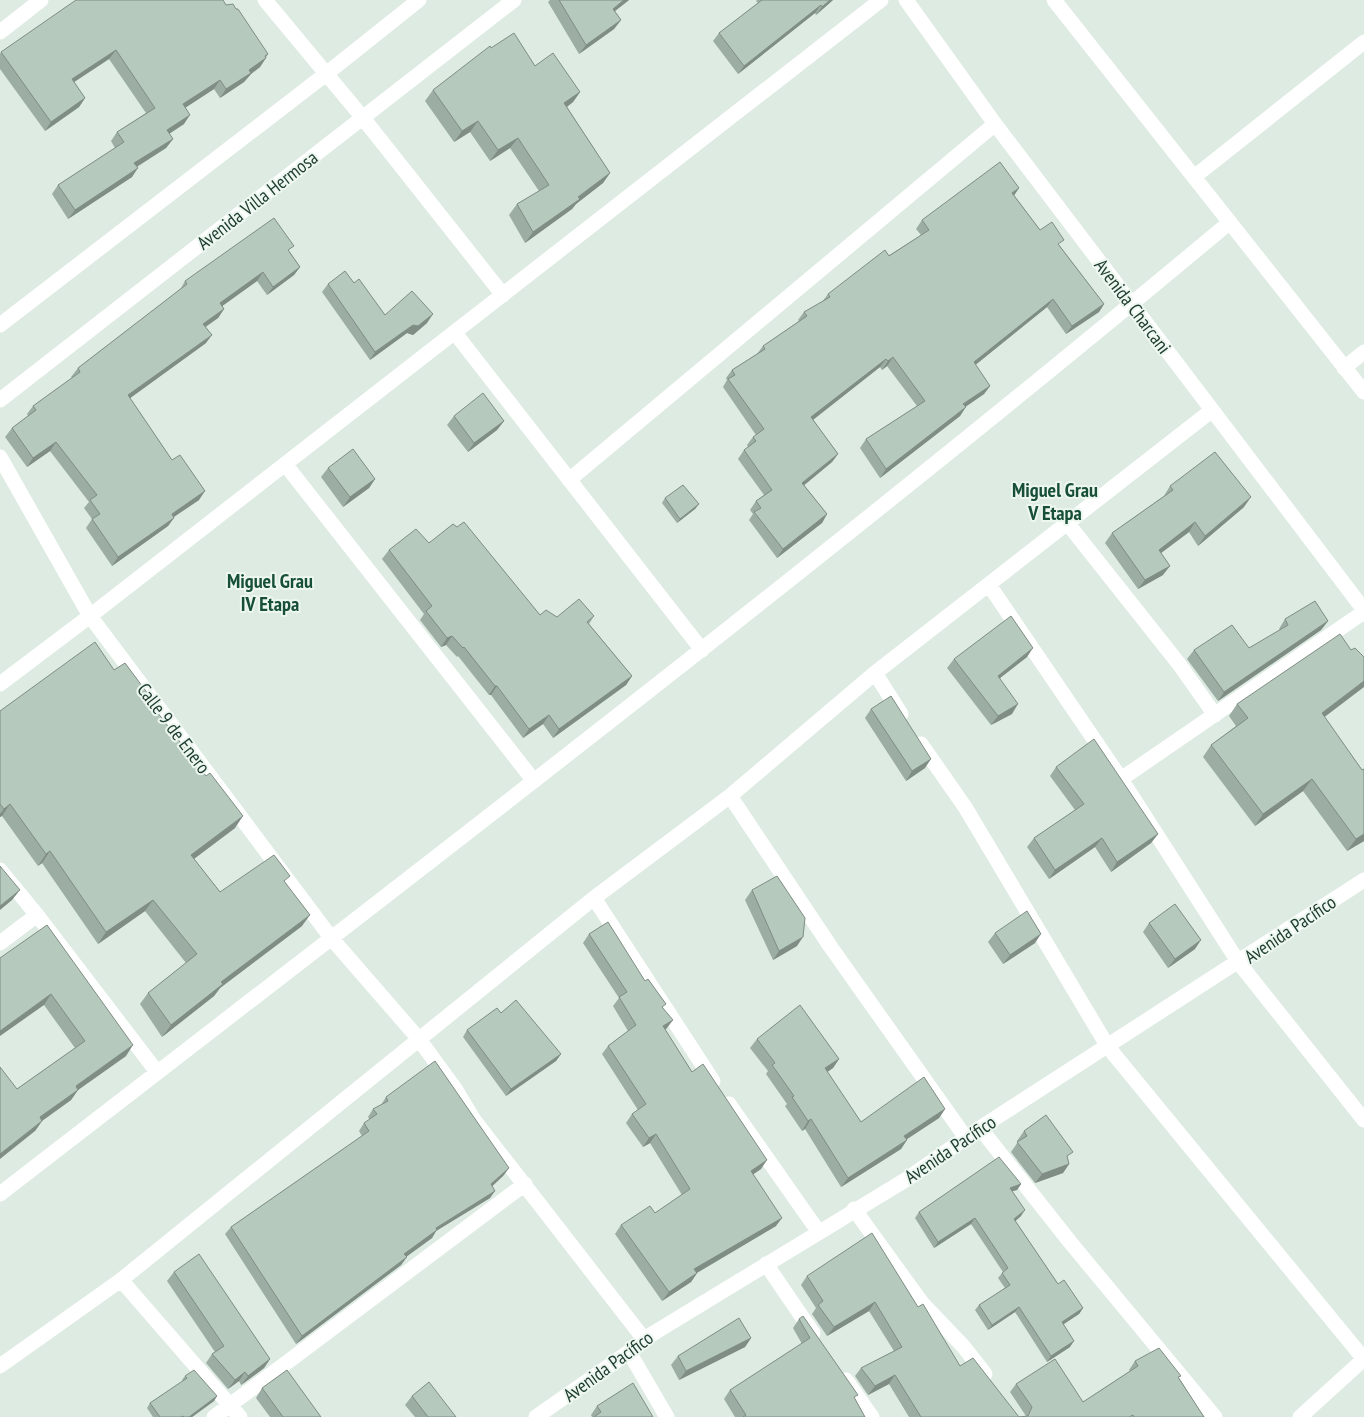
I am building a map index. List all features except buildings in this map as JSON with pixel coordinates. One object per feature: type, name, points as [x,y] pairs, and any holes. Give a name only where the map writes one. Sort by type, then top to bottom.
[{"type":"street","points":[[0,32],[40,0]]},
{"type":"street","points":[[265,0],[363,118],[503,295]]},
{"type":"street","points":[[0,324],[326,74],[419,0]]},
{"type":"street","name":"Avenida Villa Hermosa","points":[[0,400],[514,0]]},
{"type":"street","points":[[0,684],[286,464],[881,0]]},
{"type":"street","name":"Avenida Charcani","points":[[906,0],[995,124],[1364,611]]},
{"type":"street","points":[[1054,0],[1364,392]]},
{"type":"street","points":[[1194,177],[1364,42]]},
{"type":"street","points":[[570,480],[995,124]]},
{"type":"street","points":[[0,1194],[332,939],[702,650],[1132,304],[1230,222]]},
{"type":"street","points":[[454,333],[702,650]]},
{"type":"street","points":[[1344,368],[1364,352]]},
{"type":"street","points":[[0,1366],[122,1280],[418,1038],[594,898],[730,796],[875,673],[1211,411]]},
{"type":"street","name":"Calle 9 de Enero","points":[[0,457],[90,616],[332,939],[418,1038],[456,1090],[474,1120],[644,1339]]},
{"type":"street","points":[[286,464],[534,781]]},
{"type":"street","points":[[1068,524],[1179,664],[1215,715]]},
{"type":"street","points":[[989,585],[1122,779],[1239,962],[1364,1120]]},
{"type":"street","points":[[1122,779],[1364,611]]},
{"type":"street","points":[[875,673],[944,779],[954,788],[1108,1047],[1364,1359],[1300,1417]]},
{"type":"street","points":[[730,796],[830,946],[966,1138]]},
{"type":"street","points":[[0,870],[37,915],[157,1072]]},
{"type":"street","name":"Avenida Pacífico","points":[[536,1417],[629,1352],[644,1339],[854,1209],[907,1179],[980,1128],[1364,880]]},
{"type":"street","points":[[594,898],[668,1009],[693,1052],[818,1231]]},
{"type":"street","points":[[0,943],[37,915]]},
{"type":"street","points":[[980,1128],[1070,1242],[1215,1417]]},
{"type":"street","points":[[214,1417],[235,1411],[525,1184]]},
{"type":"street","points":[[854,1209],[922,1303],[963,1346],[995,1387]]},
{"type":"street","points":[[766,1264],[823,1346]]},
{"type":"street","points":[[122,1280],[235,1411]]},
{"type":"street","points":[[629,1352],[667,1417]]},
{"type":"street","points":[[835,1364],[872,1417]]},
{"type":"district","name":"Miguel Grau V Etapa","points":[[1055,502]]},
{"type":"district","name":"Miguel Grau IV Etapa","points":[[270,592]]}]
